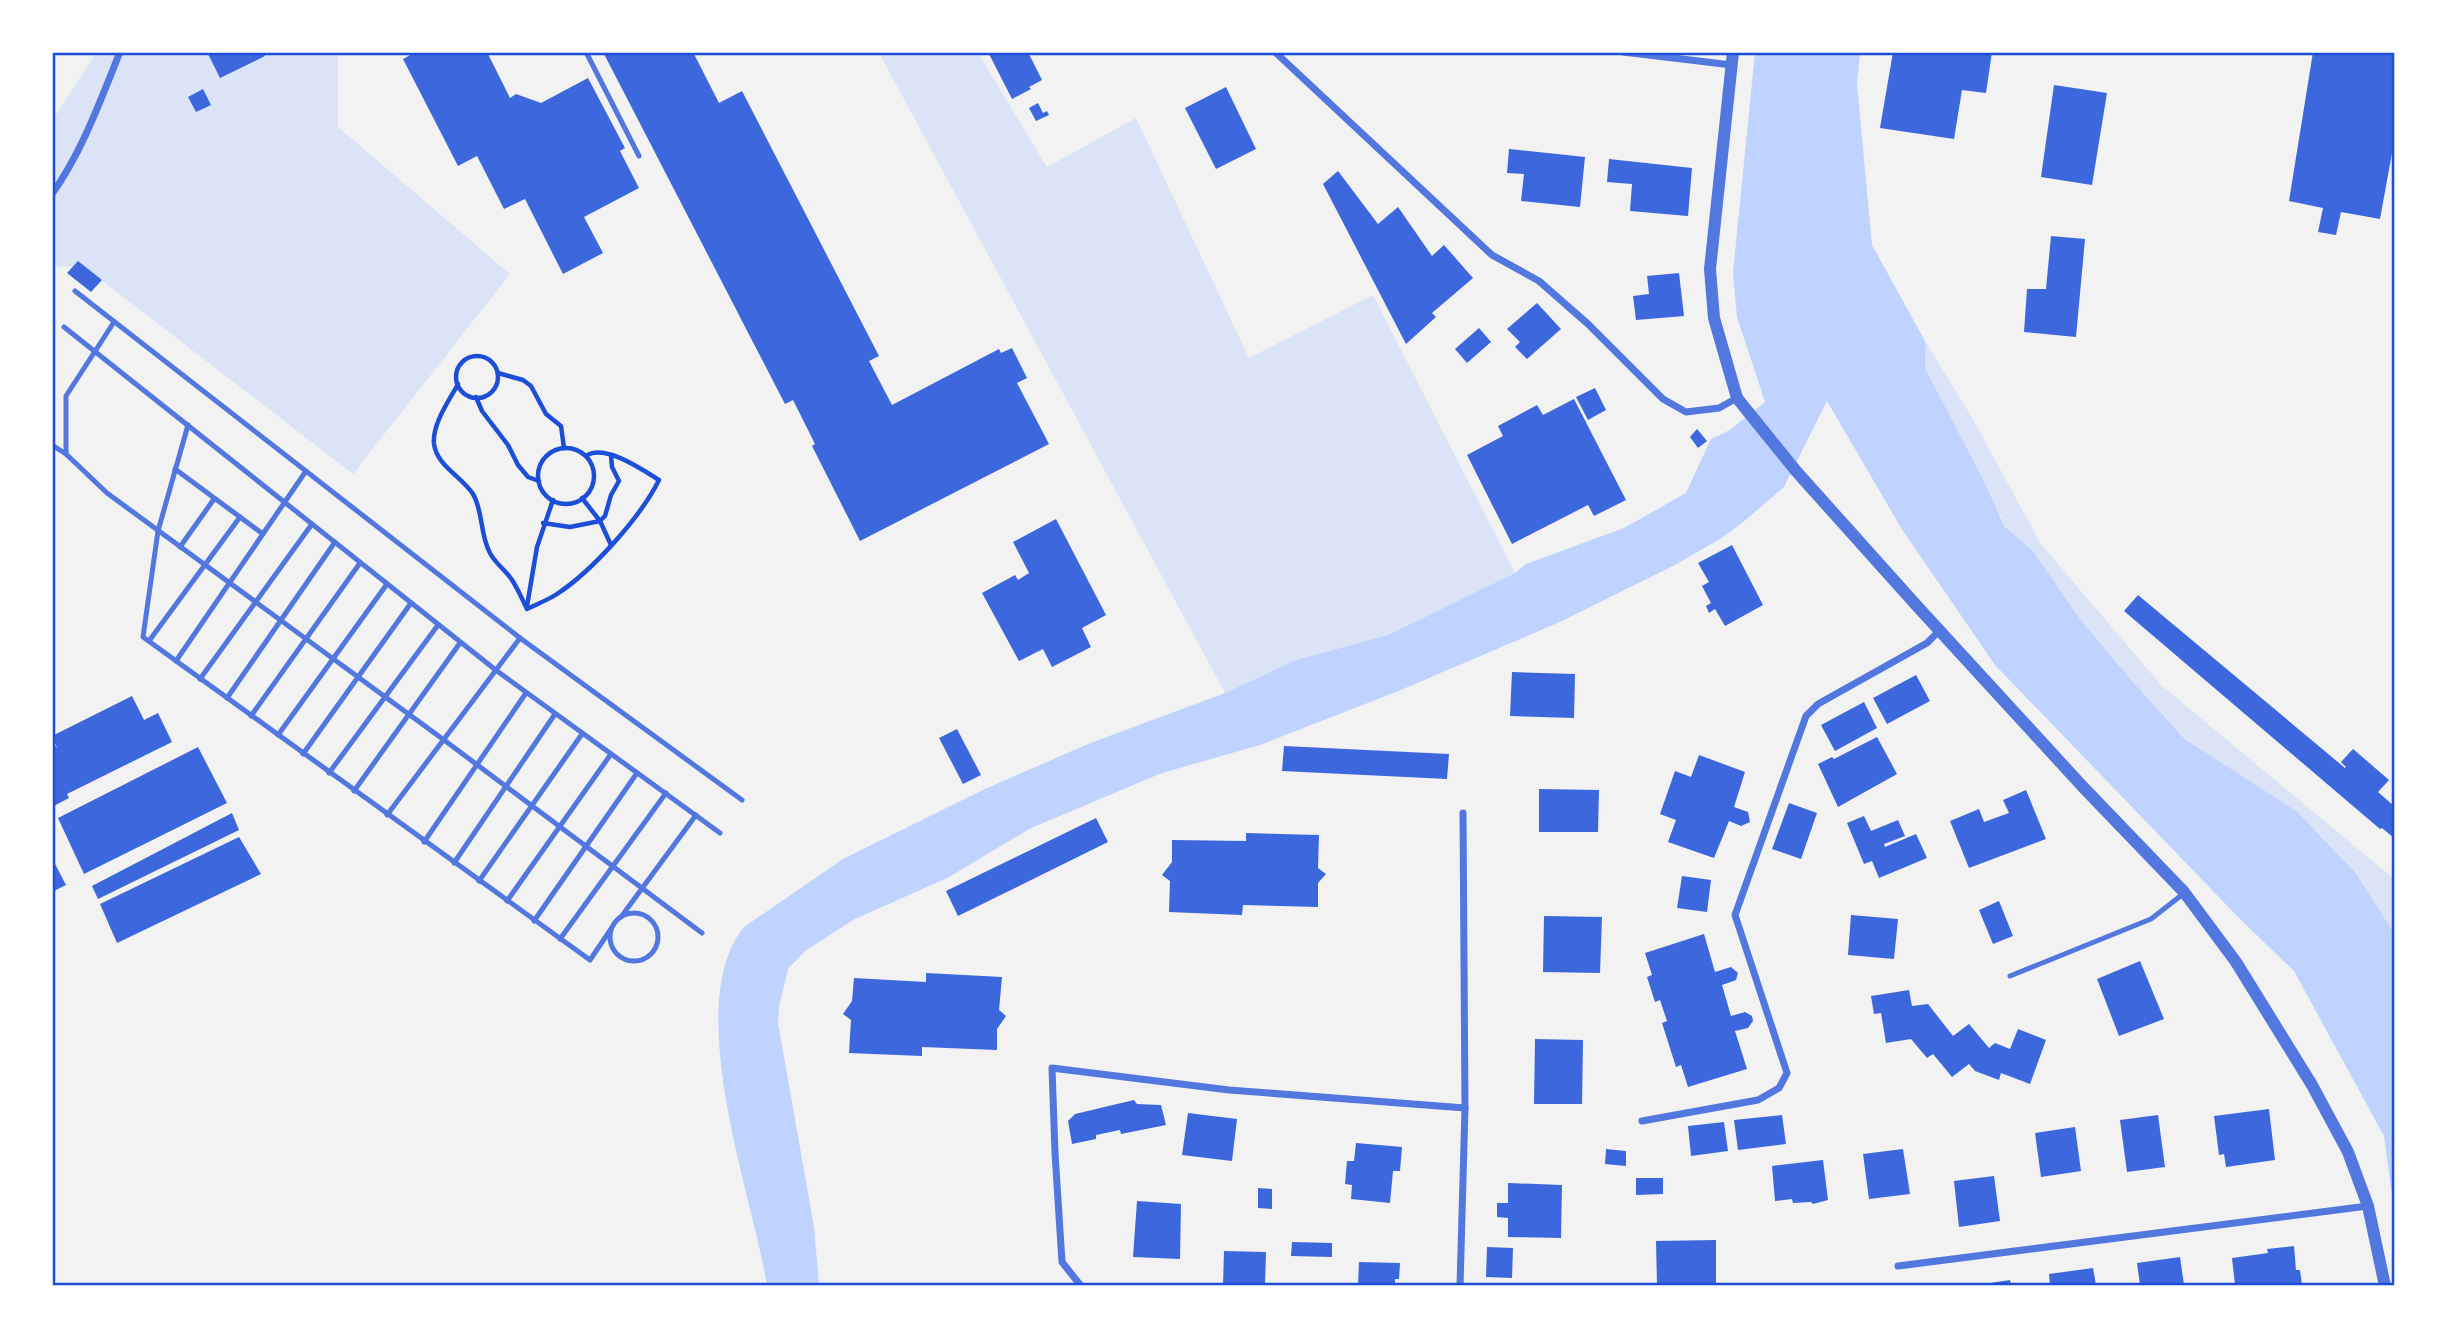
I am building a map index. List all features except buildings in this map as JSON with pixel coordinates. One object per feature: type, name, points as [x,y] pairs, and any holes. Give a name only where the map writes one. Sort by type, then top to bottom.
[{"type":"street","points":[[52,194],[85,139],[120,52]]},
{"type":"street","points":[[1275,52],[1492,255],[1539,281],[1588,324],[1663,399],[1686,412],[1719,408],[1737,398]]},
{"type":"street","points":[[1623,52],[1733,59],[1710,269],[1714,318],[1737,398],[1796,471],[2083,788],[2184,892],[2236,962],[2312,1085],[2348,1152],[2368,1206],[2385,1286]]},
{"type":"street","points":[[1642,1121],[1758,1100],[1779,1088],[1787,1073],[1735,915],[1806,716],[1818,704],[1927,643],[1940,630]]},
{"type":"street","points":[[1460,1286],[1465,1108],[1463,813]]},
{"type":"street","points":[[1081,1286],[1062,1262],[1052,1069],[1229,1090],[1465,1108]]},
{"type":"street","points":[[1898,1266],[2368,1206]]},
{"type":"lane","points":[[586,52],[639,156]]},
{"type":"lane","points":[[75,291],[520,638],[742,800]]},
{"type":"lane","points":[[66,454],[66,396],[114,321]]},
{"type":"lane","points":[[64,327],[460,643],[720,833]]},
{"type":"lane","points":[[188,425],[158,531],[143,637],[387,816],[590,960],[696,816]]},
{"type":"lane","points":[[52,445],[66,454],[107,493],[702,933]]},
{"type":"lane","points":[[175,469],[263,534]]},
{"type":"lane","points":[[176,662],[306,471]]},
{"type":"lane","points":[[180,547],[214,499]]},
{"type":"lane","points":[[149,641],[240,517]]},
{"type":"lane","points":[[200,678],[312,524]]},
{"type":"lane","points":[[227,698],[335,542]]},
{"type":"lane","points":[[251,716],[360,563]]},
{"type":"lane","points":[[278,735],[387,584]]},
{"type":"lane","points":[[303,754],[411,603]]},
{"type":"lane","points":[[329,773],[438,625]]},
{"type":"lane","points":[[387,816],[520,638]]},
{"type":"lane","points":[[354,791],[460,643]]},
{"type":"lane","points":[[425,842],[526,693]]},
{"type":"lane","points":[[454,863],[555,714]]},
{"type":"lane","points":[[479,881],[582,734]]},
{"type":"lane","points":[[507,901],[611,754]]},
{"type":"lane","points":[[534,920],[637,773]]},
{"type":"lane","points":[[561,939],[666,793]]},
{"type":"lane","points":[[2010,975],[2151,919],[2184,892]]},
{"type":"lane","points":[[611,929],[613,950],[620,957],[640,961],[650,956],[659,938],[657,928],[650,919],[641,914],[631,913],[621,917]]},
{"type":"path","points":[[472,357],[489,359],[498,373],[494,389],[484,396],[476,397],[465,393],[458,384],[459,367],[472,357]]},
{"type":"path","points":[[498,373],[516,377],[531,386],[546,414],[561,426],[564,448]]},
{"type":"path","points":[[458,384],[436,429],[434,442],[437,454],[473,494],[478,505],[482,534],[489,550],[511,578],[527,609]]},
{"type":"path","points":[[476,397],[482,411],[508,445],[518,465],[528,477],[539,481]]},
{"type":"path","points":[[564,448],[576,450],[586,456],[594,475],[592,486],[582,498],[568,503],[553,500],[545,494],[539,481],[539,469],[544,458],[553,451],[564,448]]},
{"type":"path","points":[[527,609],[557,594],[611,545],[642,508],[659,480],[637,466],[611,455],[591,452],[586,456]]},
{"type":"path","points":[[544,523],[570,527],[600,521],[605,516],[611,495],[619,481],[612,467],[611,455]]},
{"type":"path","points":[[582,498],[600,521],[611,545]]},
{"type":"path","points":[[520,638],[537,547],[553,500]]},
{"type":"shaded area","points":[[96,53],[338,53],[338,127],[510,274],[353,474],[83,266],[53,267],[52,121]]},
{"type":"shaded area","points":[[879,53],[978,53],[1047,167],[1136,118],[1249,358],[1373,295],[1515,573],[1388,635],[1296,660],[1225,693]]},
{"type":"shaded area","points":[[1925,341],[1970,414],[2041,544],[2161,685],[2394,879],[2394,933],[2355,872],[2315,831],[2187,740],[2132,681],[2080,619],[2033,551],[2008,531],[1925,368]]},
{"type":"water","points":[[1755,53],[1860,53],[1857,84],[1872,245],[1925,341],[1925,368],[2005,527],[2033,551],[2080,619],[2186,740],[2296,811],[2355,872],[2394,933],[2394,1202],[2384,1136],[2294,971],[2239,918],[1995,665],[1903,531],[1827,401],[1784,487],[1720,539],[1675,565],[1562,621],[1396,692],[1260,745],[1162,773],[1031,828],[949,877],[853,920],[805,951],[788,969],[778,1023],[814,1227],[819,1285],[767,1285],[726,1101],[720,1051],[719,1003],[726,961],[744,927],[843,859],[985,789],[1088,744],[1225,693],[1296,660],[1388,635],[1515,573],[1526,564],[1624,528],[1686,493],[1711,439],[1730,430],[1765,402],[1737,317],[1733,273]]}]
